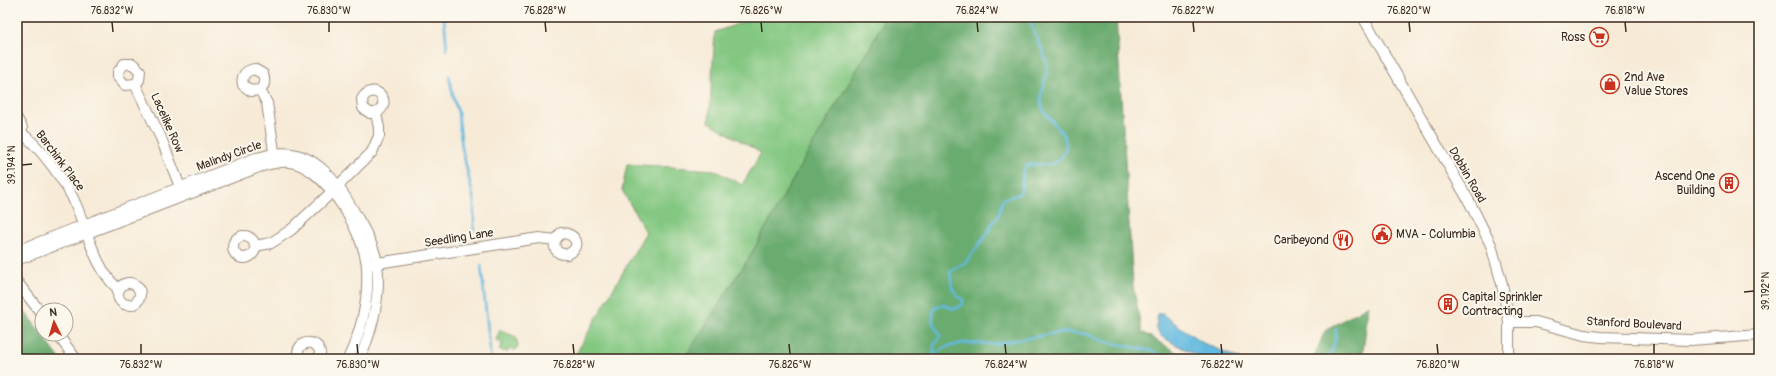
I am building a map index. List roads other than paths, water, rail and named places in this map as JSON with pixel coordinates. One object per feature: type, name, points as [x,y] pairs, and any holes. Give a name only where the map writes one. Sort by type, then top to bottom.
[{"type":"street","name":"Dobbin Road","points":[[1363,17],[1469,201],[1488,239],[1502,284],[1509,322],[1509,359]]},
{"type":"street","name":"Lacelike Row","points":[[135,84],[161,138],[182,192]]},
{"type":"street","points":[[260,90],[267,103],[275,158]]},
{"type":"street","points":[[255,246],[271,243],[291,230],[372,152],[376,145],[379,128],[376,113]]},
{"type":"street","name":"Barchink Place","points":[[17,119],[22,128],[19,135],[35,145],[68,189],[104,272],[110,282],[118,289]]},
{"type":"street","name":"Malindy Circle","points":[[17,260],[86,229],[182,192],[259,167],[275,158],[290,162],[310,170],[336,188],[364,230],[372,264],[375,308],[366,345],[360,359]]},
{"type":"street","name":"Malindy Circle","points":[[17,251],[86,229]]},
{"type":"street","name":"Seedling Lane","points":[[372,264],[539,238],[555,240]]},
{"type":"street","name":"Malindy Circle","points":[[348,359],[356,342],[366,306],[372,264]]},
{"type":"street","points":[[17,282],[34,304]]},
{"type":"street","name":"Stanford Boulevard","points":[[1509,322],[1547,324],[1584,336],[1600,337],[1691,340],[1759,336]]},
{"type":"street","points":[[63,342],[76,359]]},
{"type":"street","points":[[298,359],[299,348],[305,343],[309,342],[319,348],[319,359]]},
{"type":"water","points":[[1158,314],[1162,314],[1203,343],[1240,359],[1203,359],[1162,337],[1156,328]]},
{"type":"waterway","points":[[444,17],[447,50]]},
{"type":"waterway","points":[[934,359],[934,345],[939,339],[940,334],[933,322],[935,308],[943,305],[955,309],[963,304],[963,300],[957,296],[952,287],[950,273],[953,269],[965,263],[988,233],[991,225],[998,216],[1003,199],[1019,194],[1022,187],[1023,172],[1027,166],[1054,163],[1059,160],[1066,148],[1064,137],[1044,111],[1042,105],[1041,94],[1046,78],[1047,66],[1030,17]]},
{"type":"waterway","points":[[449,76],[458,112],[462,148],[474,201],[474,229]]},
{"type":"waterway","points":[[481,265],[491,359]]},
{"type":"waterway","points":[[1329,359],[1336,338],[1336,329]]},
{"type":"waterway","points":[[934,357],[938,352],[946,347],[964,343],[994,344],[1062,332],[1087,334],[1103,341],[1152,351],[1167,359]]},
{"type":"place","name":"Ross","points":[[1599,37]]},
{"type":"place","name":"2nd Ave Value Stores","points":[[1610,84]]},
{"type":"place","name":"Ascend One Building","points":[[1729,183]]},
{"type":"place","name":"MVA - Columbia","points":[[1382,234]]},
{"type":"place","name":"Caribeyond","points":[[1343,240]]},
{"type":"place","name":"Capital Sprinkler Contracting","points":[[1448,304]]}]
